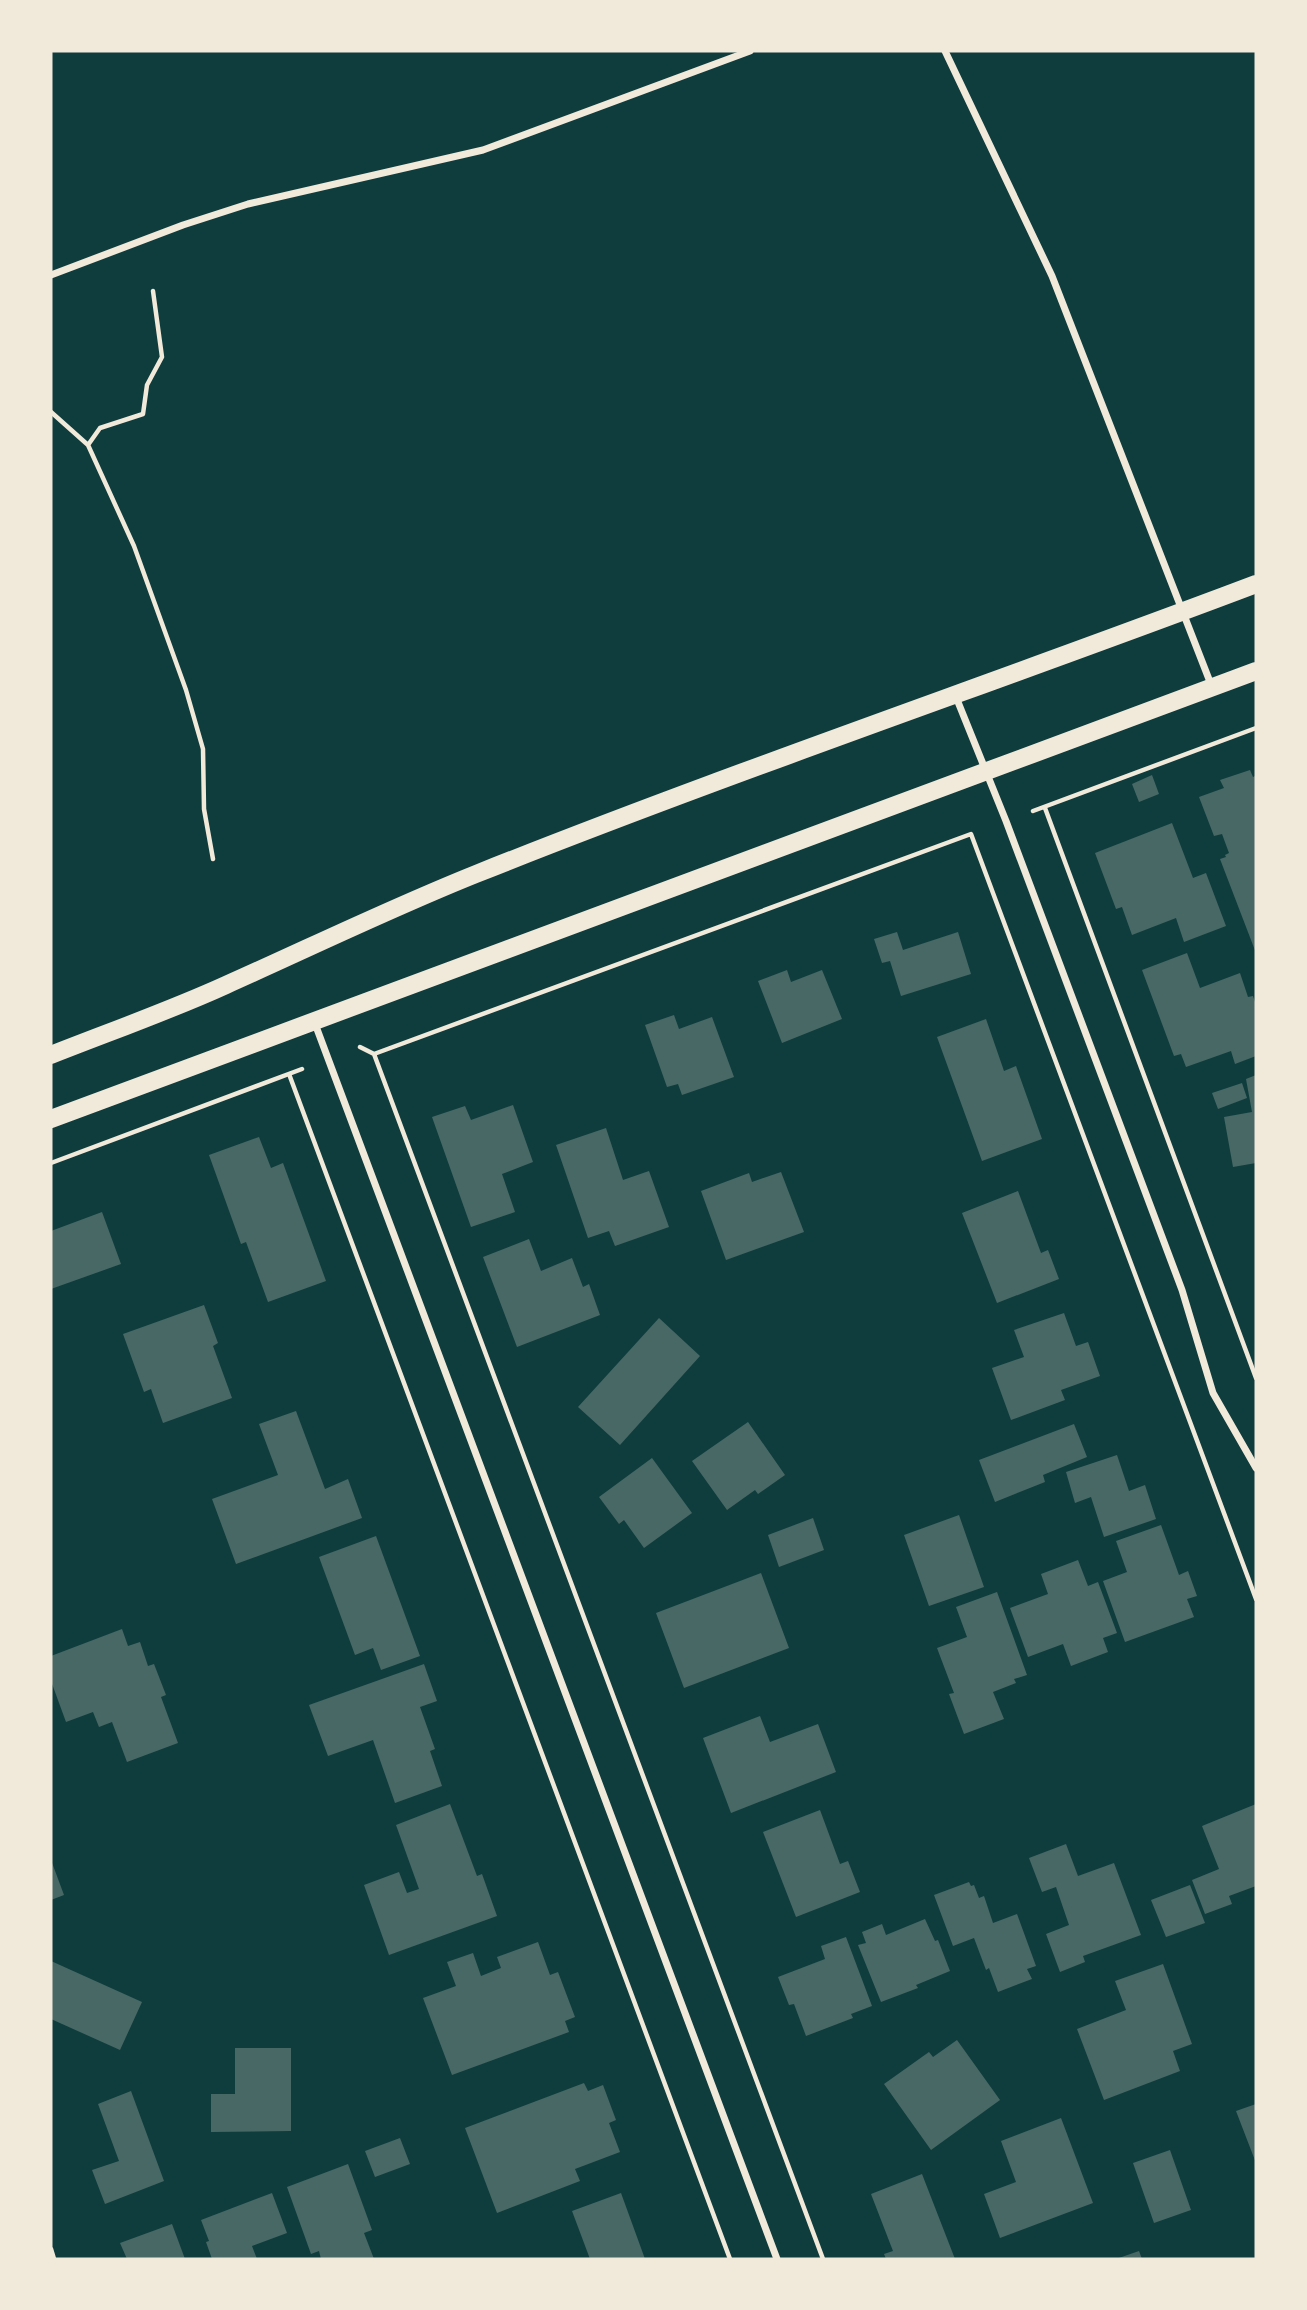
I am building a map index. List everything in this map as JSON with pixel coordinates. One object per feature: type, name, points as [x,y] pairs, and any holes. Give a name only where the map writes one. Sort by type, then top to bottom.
[{"type":"main road","points":[[51,1055],[225,986],[475,875],[1256,584]]},
{"type":"main road","points":[[51,1119],[1256,671]]},
{"type":"street","points":[[51,275],[183,225],[248,204],[483,150],[750,51]]},
{"type":"street","points":[[945,51],[1052,276],[1212,688]]},
{"type":"street","points":[[956,696],[1182,1290],[1213,1393],[1256,1468]]},
{"type":"street","points":[[314,1020],[777,2259]]},
{"type":"path","points":[[89,445],[100,428],[144,414],[147,385],[162,357],[153,291]]},
{"type":"path","points":[[51,412],[89,445],[134,546],[186,690],[203,749],[204,809],[213,859]]},
{"type":"path","points":[[1033,811],[1256,728]]},
{"type":"path","points":[[1045,808],[1256,1378]]},
{"type":"path","points":[[373,1054],[971,834],[1256,1599]]},
{"type":"path","points":[[359,1047],[373,1054],[823,2259]]},
{"type":"path","points":[[51,1163],[302,1069]]},
{"type":"path","points":[[289,1074],[730,2259]]},
{"type":"path","points":[[51,2249],[54,2259]]},
{"type":"building","points":[[1250,770],[1256,779],[1256,953],[1220,859],[1229,853],[1222,834],[1214,836],[1199,797],[1224,788],[1220,780]]},
{"type":"building","points":[[1152,775],[1159,794],[1139,802],[1132,784]]},
{"type":"building","points":[[1172,823],[1193,878],[1206,873],[1226,926],[1184,942],[1176,918],[1132,935],[1122,907],[1116,909],[1095,853]]},
{"type":"building","points":[[897,932],[903,950],[958,932],[971,974],[901,996],[890,961],[882,963],[874,939]]},
{"type":"building","points":[[1187,953],[1200,988],[1240,973],[1248,997],[1253,996],[1256,1005],[1256,1056],[1235,1064],[1231,1051],[1186,1067],[1181,1054],[1174,1056],[1142,970]]},
{"type":"building","points":[[787,970],[791,982],[822,970],[842,1019],[782,1043],[758,981]]},
{"type":"building","points":[[674,1015],[679,1029],[712,1017],[734,1077],[682,1095],[678,1084],[667,1087],[645,1025]]},
{"type":"building","points":[[986,1019],[1004,1071],[1016,1066],[1042,1139],[982,1161],[937,1037]]},
{"type":"building","points":[[1256,1075],[1256,1163],[1233,1167],[1224,1117],[1252,1112],[1246,1079]]},
{"type":"building","points":[[1242,1083],[1247,1098],[1218,1109],[1212,1093]]},
{"type":"building","points":[[513,1105],[533,1162],[502,1174],[515,1212],[471,1227],[432,1117],[465,1106],[471,1120]]},
{"type":"building","points":[[606,1128],[623,1180],[649,1171],[669,1227],[615,1246],[609,1231],[588,1238],[556,1145]]},
{"type":"building","points":[[259,1137],[271,1168],[283,1163],[326,1281],[268,1302],[246,1242],[241,1244],[209,1155]]},
{"type":"building","points":[[781,1172],[804,1232],[726,1260],[701,1191],[749,1173],[752,1182]]},
{"type":"building","points":[[1018,1191],[1041,1253],[1048,1250],[1059,1279],[997,1303],[962,1213]]},
{"type":"building","points":[[102,1212],[121,1264],[51,1289],[51,1231]]},
{"type":"building","points":[[529,1239],[541,1271],[572,1258],[583,1287],[589,1284],[600,1315],[517,1347],[483,1257]]},
{"type":"building","points":[[204,1305],[218,1343],[213,1346],[232,1398],[163,1423],[151,1389],[144,1392],[123,1334]]},
{"type":"building","points":[[1064,1313],[1076,1346],[1088,1342],[1100,1376],[1061,1390],[1065,1400],[1011,1420],[992,1368],[1024,1357],[1014,1330]]},
{"type":"building","points":[[659,1318],[700,1356],[620,1445],[578,1407]]},
{"type":"building","points":[[296,1411],[325,1489],[348,1479],[362,1518],[236,1564],[212,1499],[278,1475],[259,1424]]},
{"type":"building","points":[[748,1422],[785,1475],[758,1494],[755,1490],[727,1510],[692,1461]]},
{"type":"building","points":[[1074,1424],[1087,1457],[1043,1475],[1045,1482],[995,1502],[979,1460]]},
{"type":"building","points":[[1117,1455],[1129,1491],[1145,1485],[1156,1519],[1104,1537],[1091,1497],[1075,1503],[1066,1472]]},
{"type":"building","points":[[652,1458],[692,1513],[644,1548],[624,1520],[619,1524],[599,1497]]},
{"type":"building","points":[[959,1515],[984,1587],[929,1606],[904,1535]]},
{"type":"building","points":[[813,1518],[824,1550],[779,1567],[768,1535]]},
{"type":"building","points":[[1161,1525],[1179,1575],[1188,1571],[1197,1596],[1187,1599],[1194,1617],[1125,1642],[1103,1581],[1127,1572],[1116,1541]]},
{"type":"building","points":[[376,1536],[420,1656],[381,1670],[373,1648],[355,1655],[319,1557]]},
{"type":"building","points":[[1078,1560],[1088,1586],[1098,1582],[1117,1633],[1103,1638],[1108,1652],[1071,1666],[1063,1644],[1028,1657],[1010,1608],[1048,1594],[1041,1574]]},
{"type":"building","points":[[761,1573],[789,1648],[684,1688],[656,1613]]},
{"type":"building","points":[[997,1592],[1027,1675],[1014,1679],[1016,1683],[993,1692],[1004,1719],[964,1734],[949,1694],[954,1693],[937,1648],[967,1637],[956,1607]]},
{"type":"building","points":[[122,1629],[128,1646],[140,1642],[148,1666],[154,1664],[166,1695],[161,1697],[178,1743],[127,1762],[112,1722],[99,1727],[93,1712],[66,1722],[51,1681],[51,1656]]},
{"type":"building","points":[[424,1664],[437,1701],[420,1707],[435,1749],[430,1751],[442,1786],[395,1803],[373,1740],[328,1756],[309,1705]]},
{"type":"building","points":[[760,1716],[770,1742],[818,1724],[836,1772],[731,1813],[703,1738]]},
{"type":"building","points":[[450,1804],[477,1876],[482,1874],[497,1916],[389,1955],[364,1885],[399,1872],[407,1893],[419,1889],[396,1825]]},
{"type":"building","points":[[1256,1804],[1256,1886],[1229,1896],[1232,1904],[1205,1914],[1192,1880],[1219,1869],[1202,1826]]},
{"type":"building","points":[[820,1810],[840,1864],[848,1861],[860,1892],[796,1917],[763,1832]]},
{"type":"building","points":[[1066,1844],[1078,1876],[1114,1863],[1141,1935],[1083,1956],[1085,1962],[1060,1972],[1046,1934],[1069,1925],[1056,1887],[1042,1892],[1029,1858]]},
{"type":"building","points":[[51,1860],[64,1895],[51,1900]]},
{"type":"building","points":[[969,1882],[971,1886],[974,1885],[979,1898],[984,1896],[993,1923],[1017,1914],[1036,1966],[1027,1969],[1032,1979],[998,1992],[974,1938],[953,1946],[934,1895]]},
{"type":"building","points":[[1190,1885],[1205,1923],[1166,1937],[1151,1900]]},
{"type":"building","points":[[925,1919],[935,1941],[938,1940],[950,1971],[916,1985],[918,1988],[881,2002],[858,1945],[866,1943],[862,1932],[882,1924],[886,1935]]},
{"type":"building","points":[[846,1937],[872,2006],[851,2014],[853,2018],[806,2036],[794,2004],[789,2005],[778,1977],[825,1959],[821,1946]]},
{"type":"building","points":[[538,1942],[550,1975],[558,1972],[575,2017],[565,2021],[569,2032],[452,2075],[423,1998],[456,1986],[447,1962],[473,1953],[481,1976],[501,1968],[497,1957]]},
{"type":"building","points":[[51,1961],[142,2002],[120,2050],[51,2019]]},
{"type":"building","points":[[1163,1964],[1192,2044],[1173,2051],[1180,2071],[1104,2100],[1077,2029],[1126,2010],[1115,1981]]},
{"type":"building","points":[[957,2040],[1000,2100],[931,2150],[884,2084],[929,2052],[933,2057]]},
{"type":"building","points":[[235,2048],[291,2048],[291,2131],[211,2132],[211,2094],[235,2094]]},
{"type":"building","points":[[584,2083],[588,2091],[603,2085],[616,2120],[609,2123],[620,2152],[575,2169],[580,2181],[497,2213],[465,2128]]},
{"type":"building","points":[[131,2091],[164,2181],[105,2204],[92,2170],[119,2161],[98,2104]]},
{"type":"building","points":[[1256,2104],[1256,2163],[1236,2111]]},
{"type":"building","points":[[1061,2118],[1093,2203],[1000,2238],[984,2194],[1016,2182],[1001,2141]]},
{"type":"building","points":[[400,2138],[410,2164],[375,2177],[365,2151]]},
{"type":"building","points":[[1170,2150],[1191,2210],[1154,2223],[1133,2163]]},
{"type":"building","points":[[348,2164],[372,2230],[364,2233],[374,2259],[321,2259],[319,2251],[311,2254],[287,2187]]},
{"type":"building","points":[[922,2174],[955,2259],[886,2259],[884,2254],[893,2251],[871,2194]]},
{"type":"building","points":[[272,2193],[287,2233],[252,2246],[257,2259],[212,2259],[201,2220]]},
{"type":"building","points":[[621,2193],[645,2259],[590,2259],[572,2211]]},
{"type":"building","points":[[172,2224],[185,2259],[127,2259],[120,2243]]},
{"type":"building","points":[[1139,2251],[1142,2259],[1116,2259]]}]
